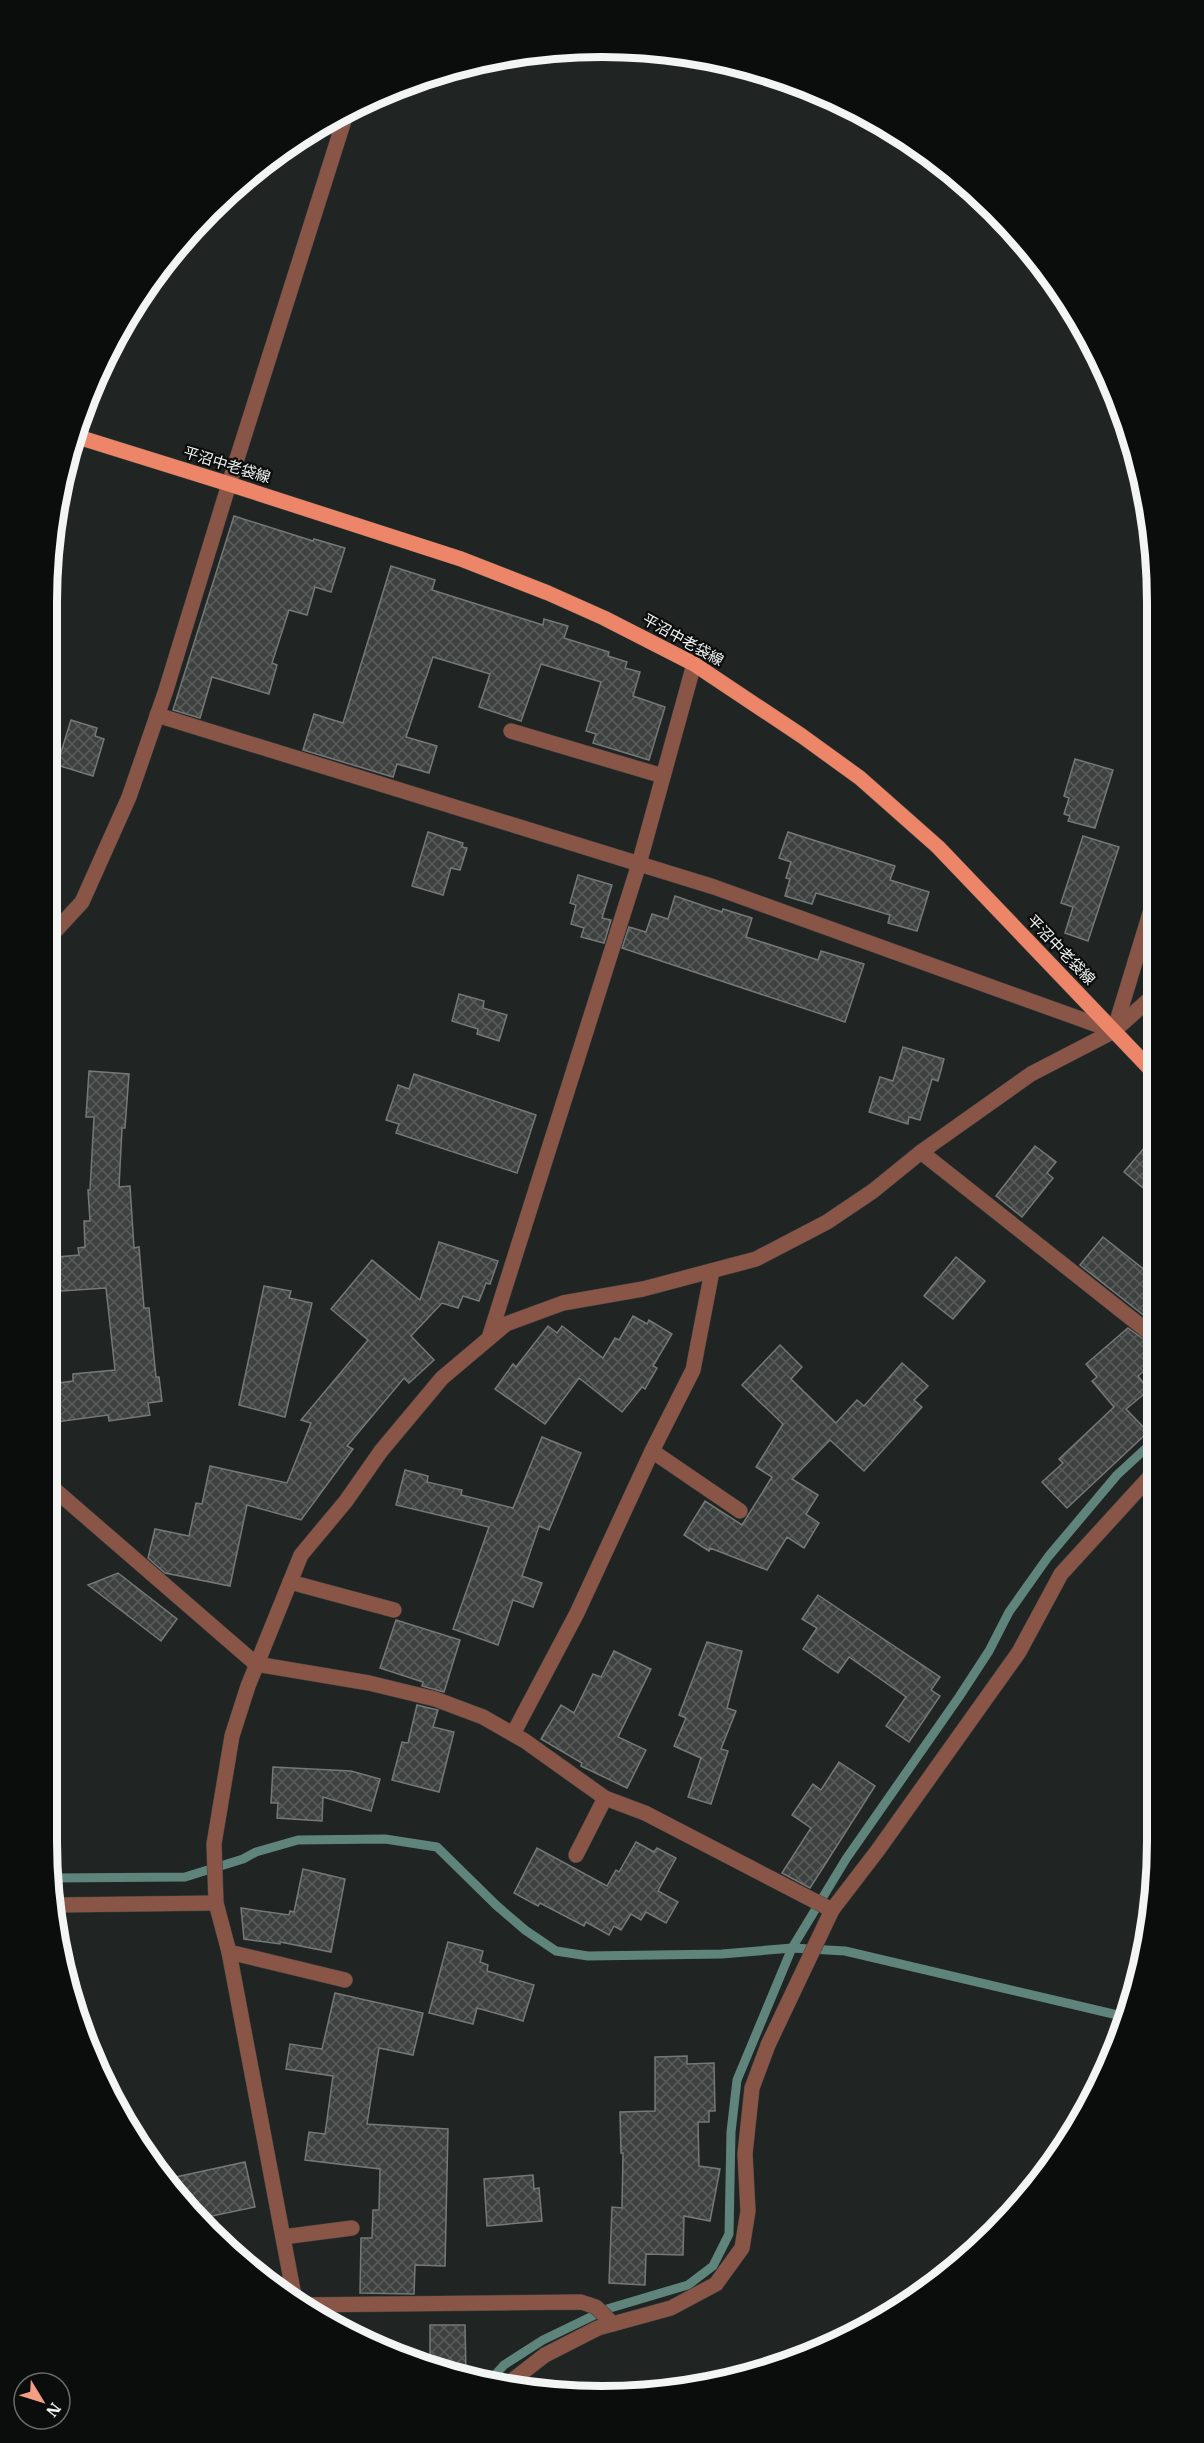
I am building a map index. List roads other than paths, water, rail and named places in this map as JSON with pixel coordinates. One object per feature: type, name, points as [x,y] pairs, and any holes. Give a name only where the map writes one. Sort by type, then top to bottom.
[{"type":"main road","name":"平沼中老袋線","points":[[83,438],[461,559],[604,618],[694,664],[860,778],[938,847],[1147,1066]]},
{"type":"street","points":[[57,928],[82,902],[129,797],[157,715],[343,123]]},
{"type":"street","points":[[489,1338],[639,864],[694,664]]},
{"type":"street","points":[[157,715],[714,887],[1114,1031]]},
{"type":"street","points":[[511,731],[663,776]]},
{"type":"street","points":[[1114,1031],[1147,923]]},
{"type":"street","points":[[293,2290],[229,1952],[216,1903],[214,1844],[232,1737],[256,1664],[301,1555],[346,1501],[381,1451],[442,1378],[506,1324],[563,1304],[643,1289],[756,1259],[827,1222],[873,1191],[921,1152],[1030,1074],[1114,1031],[1147,1001]]},
{"type":"street","points":[[921,1152],[1147,1331]]},
{"type":"street","points":[[513,1734],[577,1613],[652,1451],[693,1370],[712,1271]]},
{"type":"street","points":[[652,1451],[740,1511]]},
{"type":"street","points":[[514,2379],[545,2355],[598,2328],[671,2308],[716,2284],[742,2248],[748,2211],[745,2154],[752,2088],[768,2045],[832,1910],[878,1850],[1018,1652],[1061,1574],[1147,1480]]},
{"type":"street","points":[[57,1492],[256,1664],[369,1683],[435,1699],[483,1717],[513,1734],[605,1798],[645,1813],[832,1910]]},
{"type":"street","points":[[290,1582],[394,1610]]},
{"type":"street","points":[[576,1855],[605,1798]]},
{"type":"street","points":[[61,1905],[216,1903]]},
{"type":"street","points":[[229,1952],[345,1980]]},
{"type":"street","points":[[283,2237],[352,2228]]},
{"type":"street","points":[[316,2305],[581,2302],[596,2307],[613,2324]]},
{"type":"waterway","points":[[495,2376],[504,2365],[543,2340],[607,2309],[688,2285],[713,2266],[729,2234],[731,2132],[737,2080],[792,1948],[846,1859],[989,1651],[1009,1612],[1048,1557],[1117,1475],[1147,1447]]},
{"type":"waterway","points":[[58,1878],[185,1877],[298,1840],[385,1839],[437,1847],[496,1905],[525,1930],[556,1951],[588,1956],[722,1954],[792,1948],[845,1951],[1118,2015]]}]
